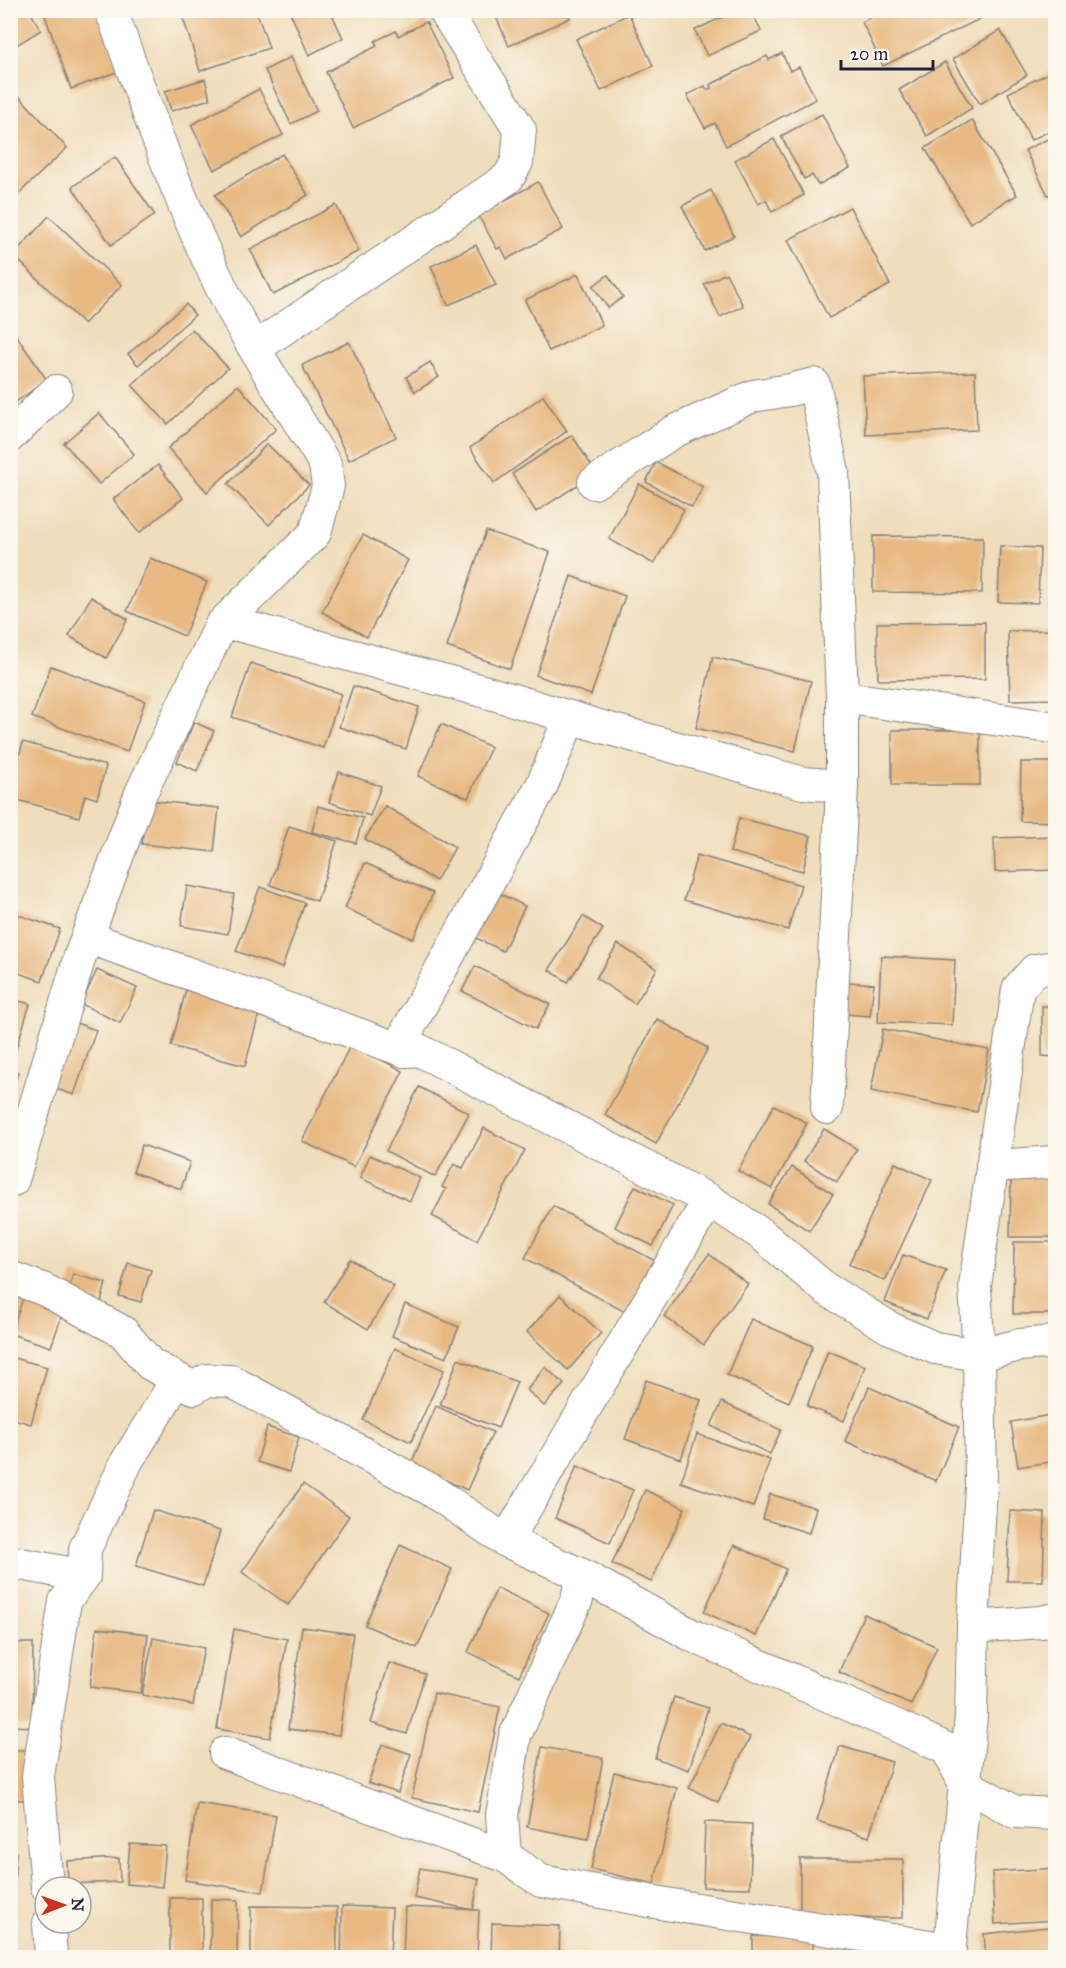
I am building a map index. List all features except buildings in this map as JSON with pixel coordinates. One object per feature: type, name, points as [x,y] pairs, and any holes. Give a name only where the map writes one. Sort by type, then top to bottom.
[{"type":"street","points":[[13,1180],[76,968],[141,793],[221,626],[315,532],[328,486],[325,464],[255,348],[213,272],[177,189],[111,10]]},
{"type":"street","points":[[255,348],[508,178],[517,162],[520,130],[444,10]]},
{"type":"street","points":[[594,483],[673,432],[743,400],[814,384],[833,472],[842,697],[842,786],[827,1108]]},
{"type":"street","points":[[10,436],[56,391]]},
{"type":"street","points":[[221,626],[238,625],[490,693],[803,783],[842,786]]},
{"type":"street","points":[[842,697],[1056,728]]},
{"type":"street","points":[[405,1052],[407,1031],[542,785],[570,717]]},
{"type":"street","points":[[87,938],[405,1052],[418,1050],[709,1200],[761,1234],[826,1289],[890,1328],[934,1348],[979,1355],[1020,1345],[1056,1342]]},
{"type":"street","points":[[225,1753],[505,1856],[541,1881],[949,1953],[971,1716],[973,1627],[981,1486],[979,1355],[975,1286],[1018,989],[1035,970],[1056,967]]},
{"type":"street","points":[[992,1166],[1056,1162]]},
{"type":"street","points":[[506,1541],[709,1200]]},
{"type":"street","points":[[10,1277],[45,1290],[123,1332],[150,1364],[194,1388],[207,1380],[231,1381],[431,1490],[506,1541],[582,1575],[694,1638],[946,1749],[965,1784],[1015,1812],[1056,1814]]},
{"type":"street","points":[[46,1875],[38,1776],[65,1601],[84,1575],[85,1549],[127,1461],[172,1388],[175,1378]]},
{"type":"street","points":[[10,1562],[84,1575]]},
{"type":"street","points":[[505,1856],[502,1815],[515,1736],[577,1599],[582,1575]]},
{"type":"street","points":[[973,1627],[1056,1619]]},
{"type":"street","points":[[50,1935],[51,1958]]}]
